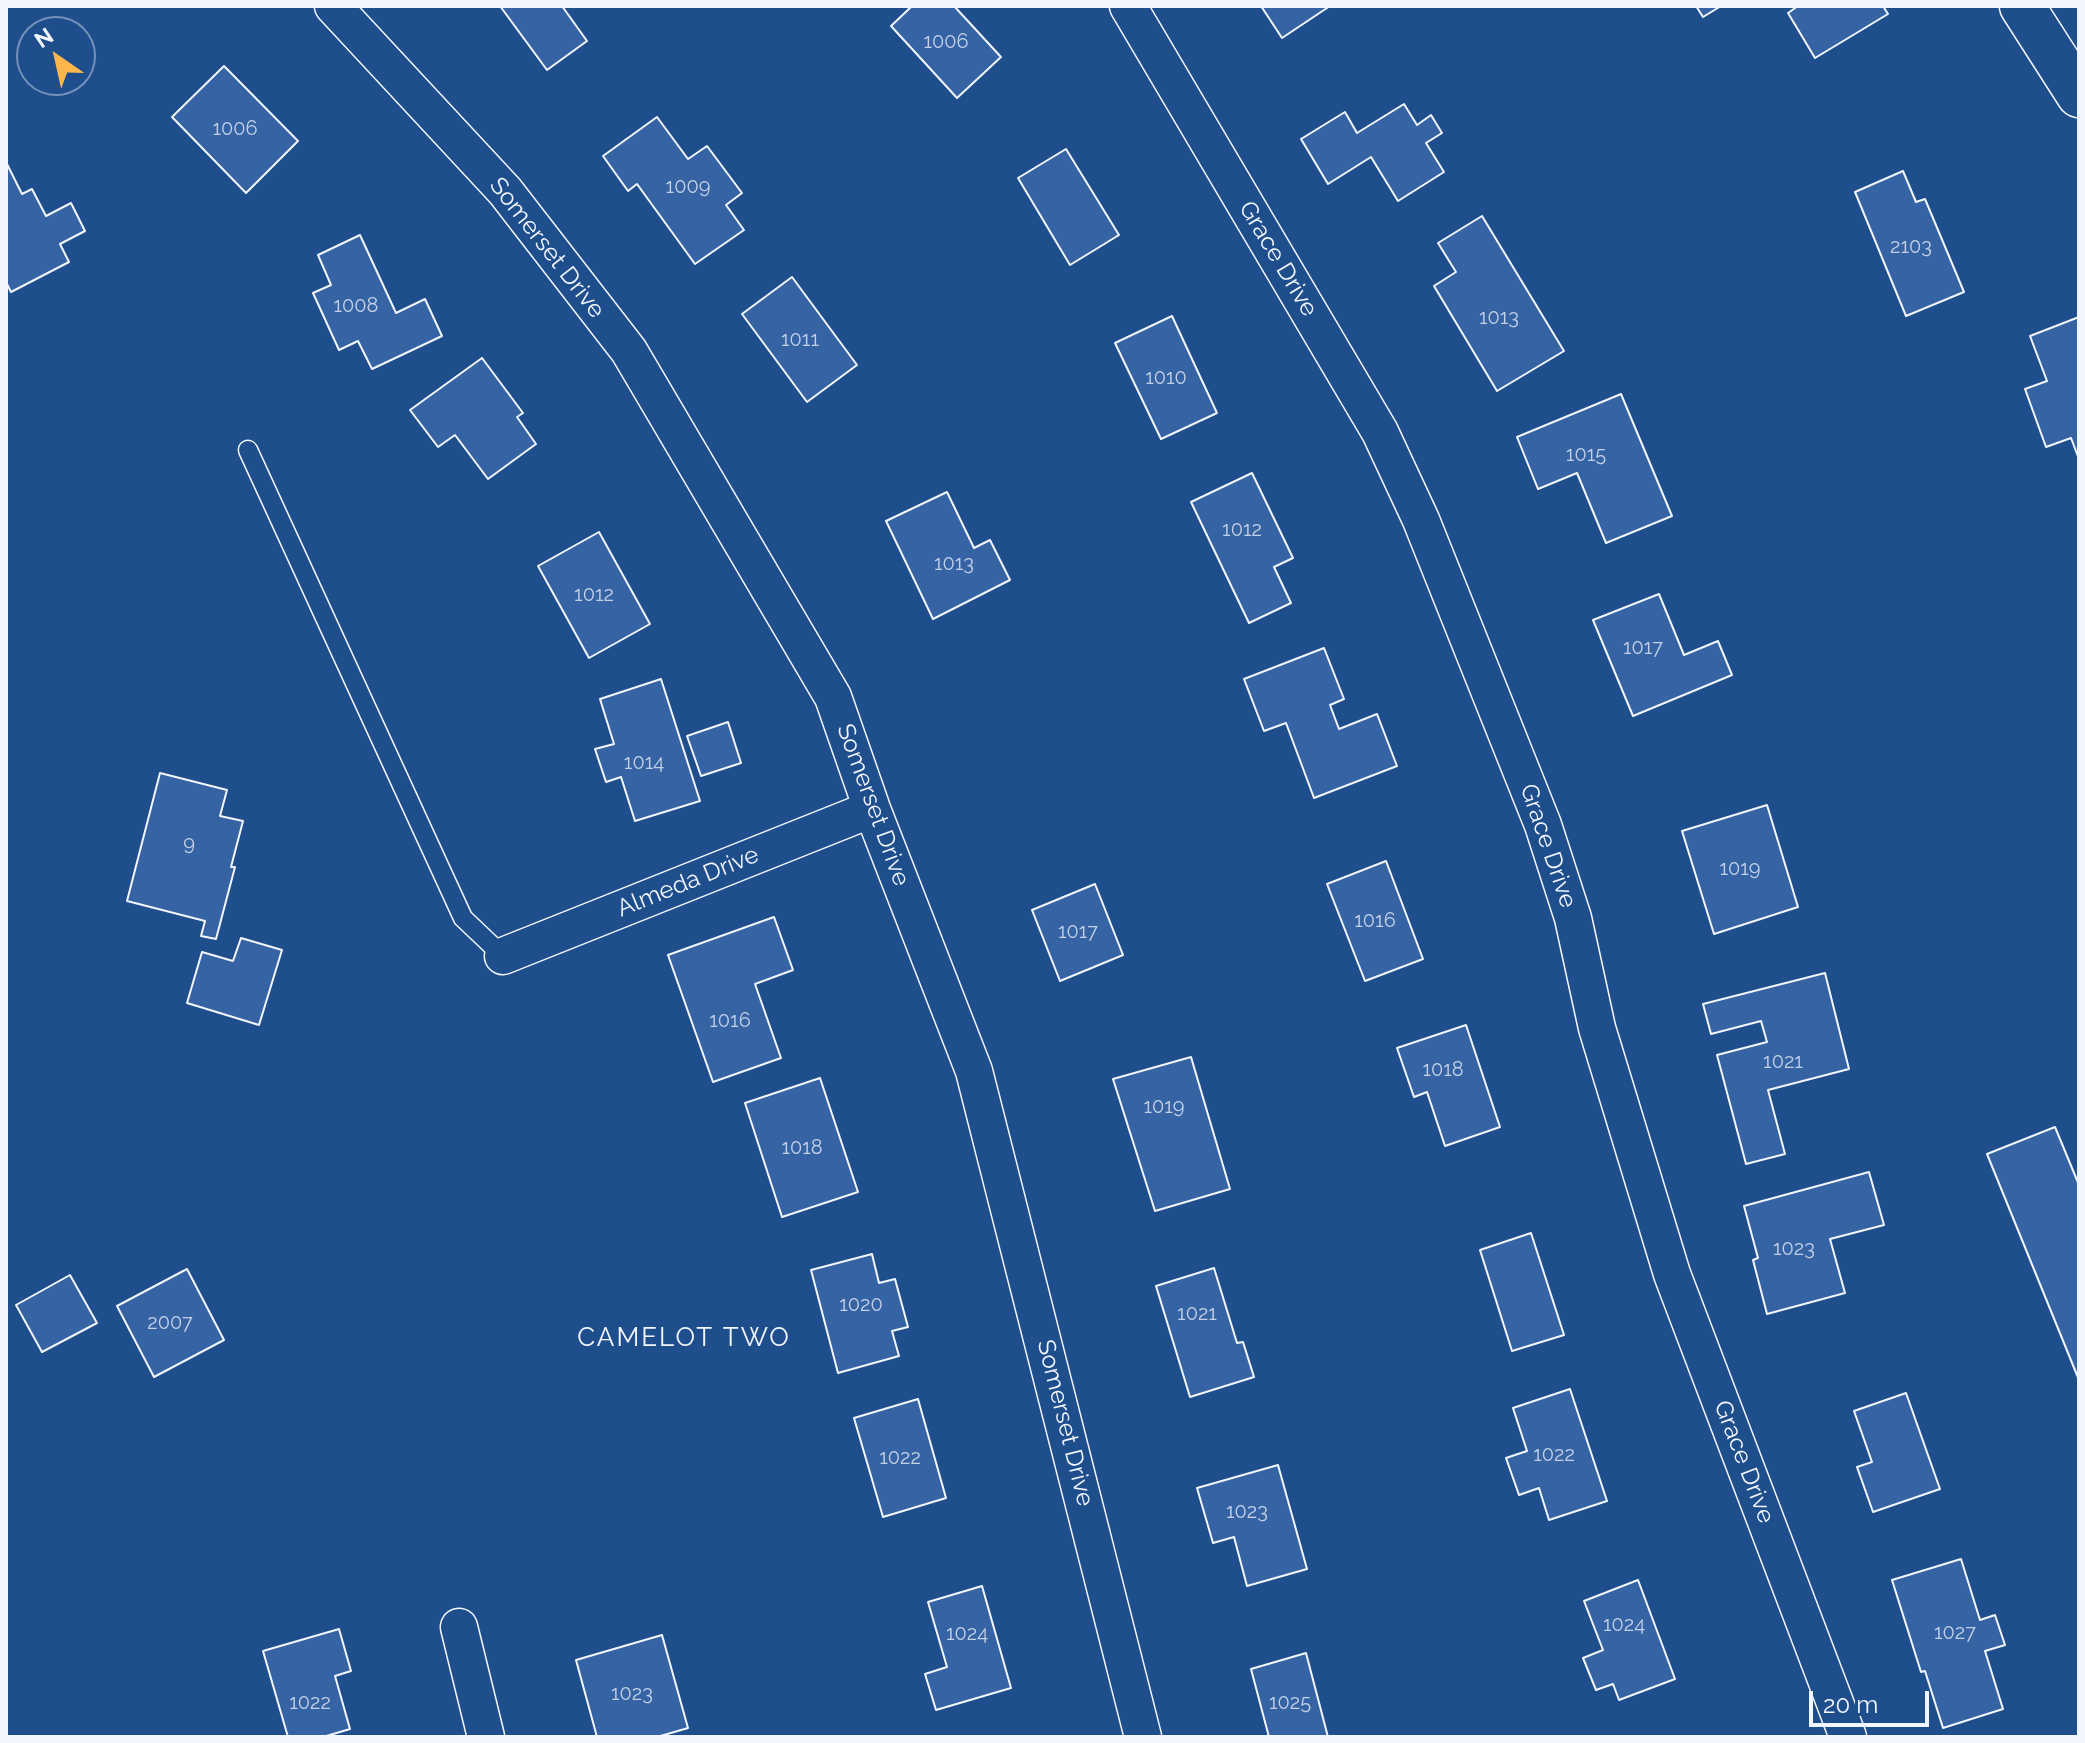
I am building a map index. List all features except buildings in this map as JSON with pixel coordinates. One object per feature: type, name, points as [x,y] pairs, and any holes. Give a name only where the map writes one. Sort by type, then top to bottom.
[{"type":"main road","points":[[2022,6],[2079,95]]},
{"type":"street","name":"Somerset Drive","points":[[333,6],[505,191],[629,351],[833,697],[872,809],[974,1071],[1143,1737]]},
{"type":"street","name":"Grace Drive","points":[[1128,6],[1380,432],[1421,520],[1543,825],[1573,918],[1597,1028],[1672,1274],[1848,1737]]},
{"type":"street","name":"Almeda Drive","points":[[503,956],[872,809]]},
{"type":"street","points":[[459,1627],[486,1737]]},
{"type":"lane","points":[[248,450],[463,918],[503,956]]},
{"type":"district","name":"CAMELOT TWO","points":[[684,1338]]}]
